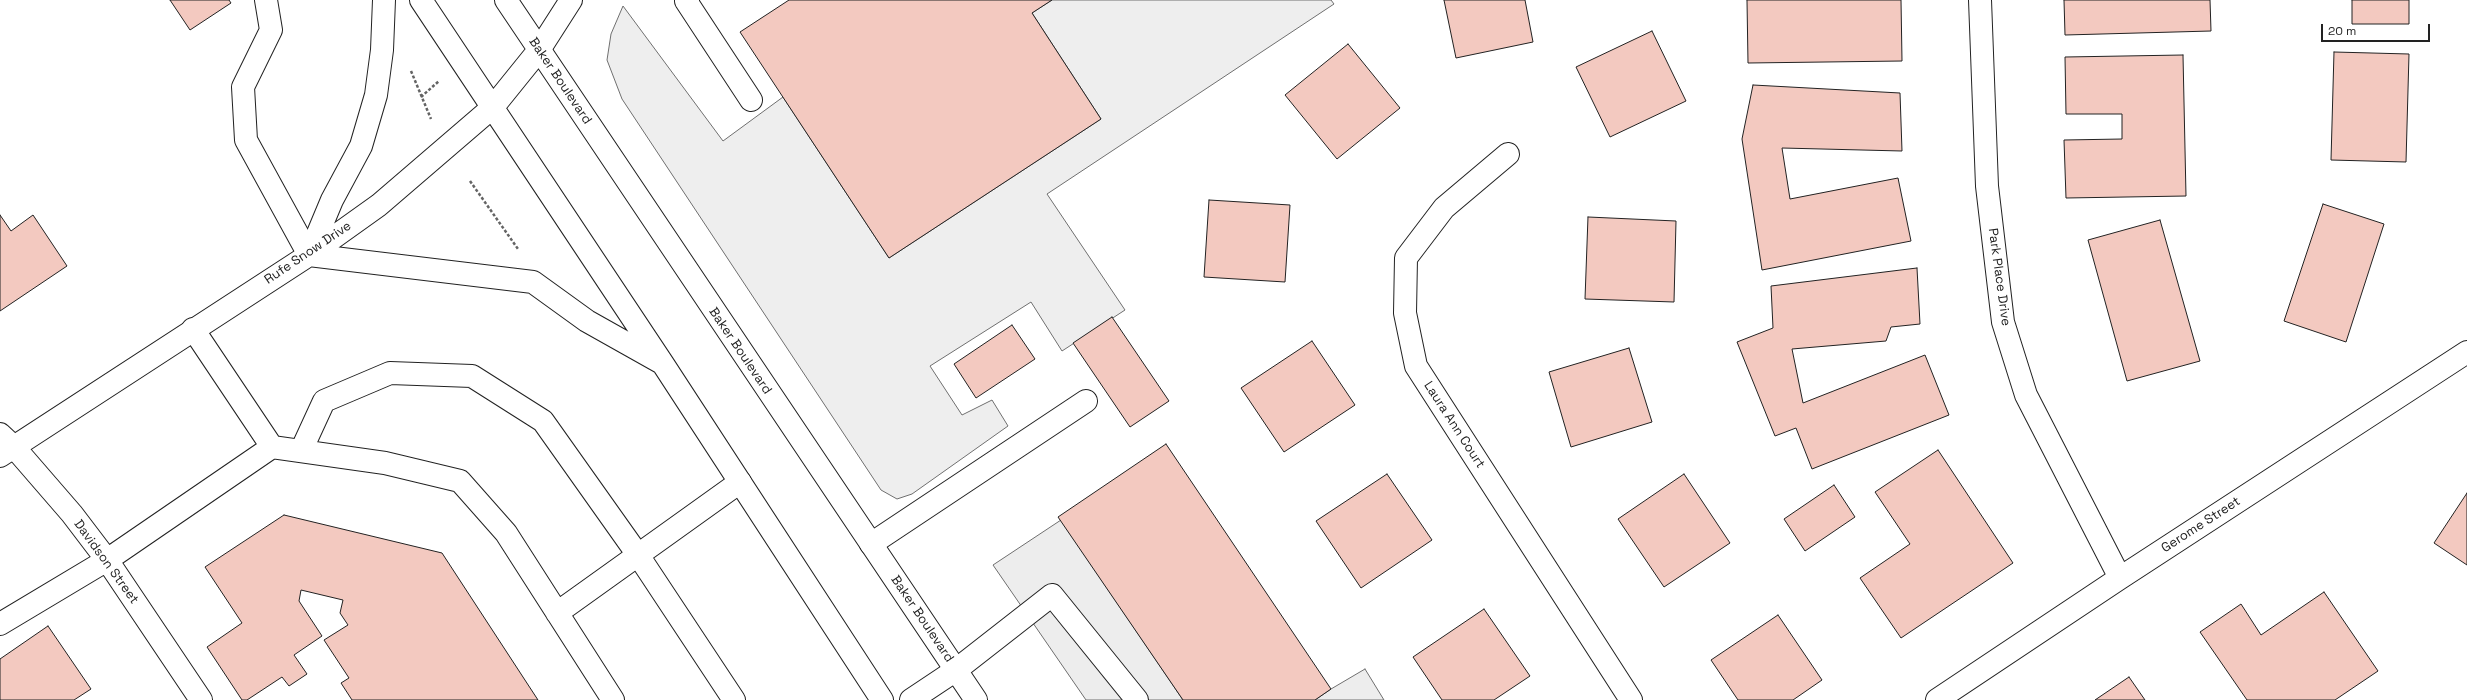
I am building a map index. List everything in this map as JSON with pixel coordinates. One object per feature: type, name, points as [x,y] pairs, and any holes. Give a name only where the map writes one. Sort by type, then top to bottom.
[{"type":"main road","points":[[266,0],[271,30],[243,88],[246,140],[309,255]]},
{"type":"main road","points":[[309,255],[332,200],[361,146],[376,95],[382,50],[384,0]]},
{"type":"main road","points":[[421,0],[663,364],[882,700]]},
{"type":"main road","name":"Baker Boulevard","points":[[506,0],[976,700]]},
{"type":"main road","name":"Rufe Snow Drive","points":[[5,446],[309,255],[379,205],[493,107],[539,50],[571,0]]},
{"type":"main road","points":[[688,0],[686,1],[751,100]]},
{"type":"main road","name":"Park Place Drive","points":[[1980,0],[1987,186],[2003,322],[2026,395],[2120,578]]},
{"type":"main road","name":"Laura Ann Court","points":[[1508,154],[1444,208],[1406,258],[1405,313],[1416,366],[1631,700]]},
{"type":"main road","points":[[309,255],[533,282],[587,321],[663,364]]},
{"type":"main road","points":[[193,329],[272,447]]},
{"type":"main road","name":"Gerome Street","points":[[1937,700],[2120,578],[2467,352]]},
{"type":"main road","points":[[301,451],[324,401],[390,373],[472,376],[543,421],[638,555],[734,700]]},
{"type":"main road","points":[[871,544],[1086,401]]},
{"type":"main road","name":"Davidson Street","points":[[5,446],[72,514],[107,560],[200,700]]},
{"type":"main road","points":[[0,624],[107,560],[272,447],[385,462],[460,481],[506,534],[613,700]]},
{"type":"main road","points":[[557,613],[740,482]]},
{"type":"main road","points":[[911,700],[956,670],[1052,595],[1137,700]]},
{"type":"path","points":[[408,63],[431,119]]},
{"type":"path","points":[[421,96],[442,78]]},
{"type":"path","points":[[470,181],[504,232],[521,252]]},
{"type":"shaded area","points":[[1052,0],[1331,0],[1334,4],[1047,194],[1125,310],[1062,351],[1031,302],[930,366],[962,415],[992,400],[1008,426],[912,494],[897,499],[881,490],[622,99],[607,60],[611,34],[623,6],[723,141],[783,97],[889,258],[1101,119],[1032,13]]},
{"type":"shaded area","points":[[1061,520],[1183,700],[1086,700],[993,565]]},
{"type":"shaded area","points":[[1365,669],[1384,700],[1315,700],[1331,689]]},
{"type":"building","points":[[170,0],[229,0],[231,3],[190,30]]},
{"type":"building","points":[[789,0],[1052,0],[1032,13],[1101,119],[889,258],[740,32]]},
{"type":"building","points":[[1444,0],[1525,0],[1533,42],[1456,58]]},
{"type":"building","points":[[1747,0],[1901,0],[1902,61],[1748,63]]},
{"type":"building","points":[[2064,0],[2210,0],[2211,31],[2065,35]]},
{"type":"building","points":[[2352,0],[2409,0],[2409,24],[2352,24]]},
{"type":"building","points":[[1652,31],[1686,101],[1610,137],[1576,67]]},
{"type":"building","points":[[1348,44],[1400,108],[1337,159],[1285,95]]},
{"type":"building","points":[[2334,52],[2409,54],[2406,162],[2331,160]]},
{"type":"building","points":[[2183,55],[2186,196],[2066,198],[2064,140],[2122,139],[2122,114],[2066,114],[2065,57]]},
{"type":"building","points":[[1753,85],[1900,93],[1902,151],[1782,148],[1790,199],[1898,178],[1911,241],[1762,270],[1742,139]]},
{"type":"building","points":[[1209,200],[1290,205],[1285,282],[1204,277]]},
{"type":"building","points":[[2323,204],[2384,224],[2346,342],[2284,321]]},
{"type":"building","points":[[0,215],[11,231],[33,215],[67,266],[0,311]]},
{"type":"building","points":[[1588,217],[1676,221],[1674,302],[1585,299]]},
{"type":"building","points":[[2160,220],[2200,361],[2127,381],[2088,240]]},
{"type":"building","points":[[1917,268],[1920,324],[1891,327],[1886,341],[1792,349],[1803,403],[1925,355],[1949,415],[1812,469],[1796,428],[1775,436],[1737,342],[1773,328],[1771,286]]},
{"type":"building","points":[[1112,317],[1169,401],[1130,427],[1073,343]]},
{"type":"building","points":[[1012,325],[1035,359],[976,398],[954,364]]},
{"type":"building","points":[[1312,341],[1355,405],[1284,452],[1241,388]]},
{"type":"building","points":[[1629,348],[1652,422],[1571,447],[1549,372]]},
{"type":"building","points":[[1166,444],[1331,689],[1315,700],[1183,700],[1058,517]]},
{"type":"building","points":[[1938,450],[2013,563],[1901,638],[1860,578],[1910,544],[1875,492]]},
{"type":"building","points":[[1387,474],[1432,540],[1361,588],[1316,521]]},
{"type":"building","points":[[1684,474],[1730,543],[1664,587],[1618,519]]},
{"type":"building","points":[[1834,485],[1855,517],[1805,551],[1784,519]]},
{"type":"building","points":[[2467,493],[2467,565],[2434,543]]},
{"type":"building","points":[[284,515],[442,553],[538,700],[352,700],[341,683],[349,678],[324,640],[348,625],[340,613],[343,600],[301,590],[299,601],[322,636],[294,655],[307,674],[289,686],[282,677],[247,700],[242,700],[207,647],[242,623],[205,567]]},
{"type":"building","points":[[2324,592],[2378,671],[2335,700],[2247,700],[2200,632],[2241,604],[2261,635]]},
{"type":"building","points":[[1484,609],[1530,676],[1494,700],[1442,700],[1413,657]]},
{"type":"building","points":[[1778,615],[1822,680],[1793,700],[1738,700],[1711,660]]},
{"type":"building","points":[[48,626],[91,689],[74,700],[0,700],[0,659]]},
{"type":"building","points":[[2129,677],[2145,700],[2095,700]]}]
